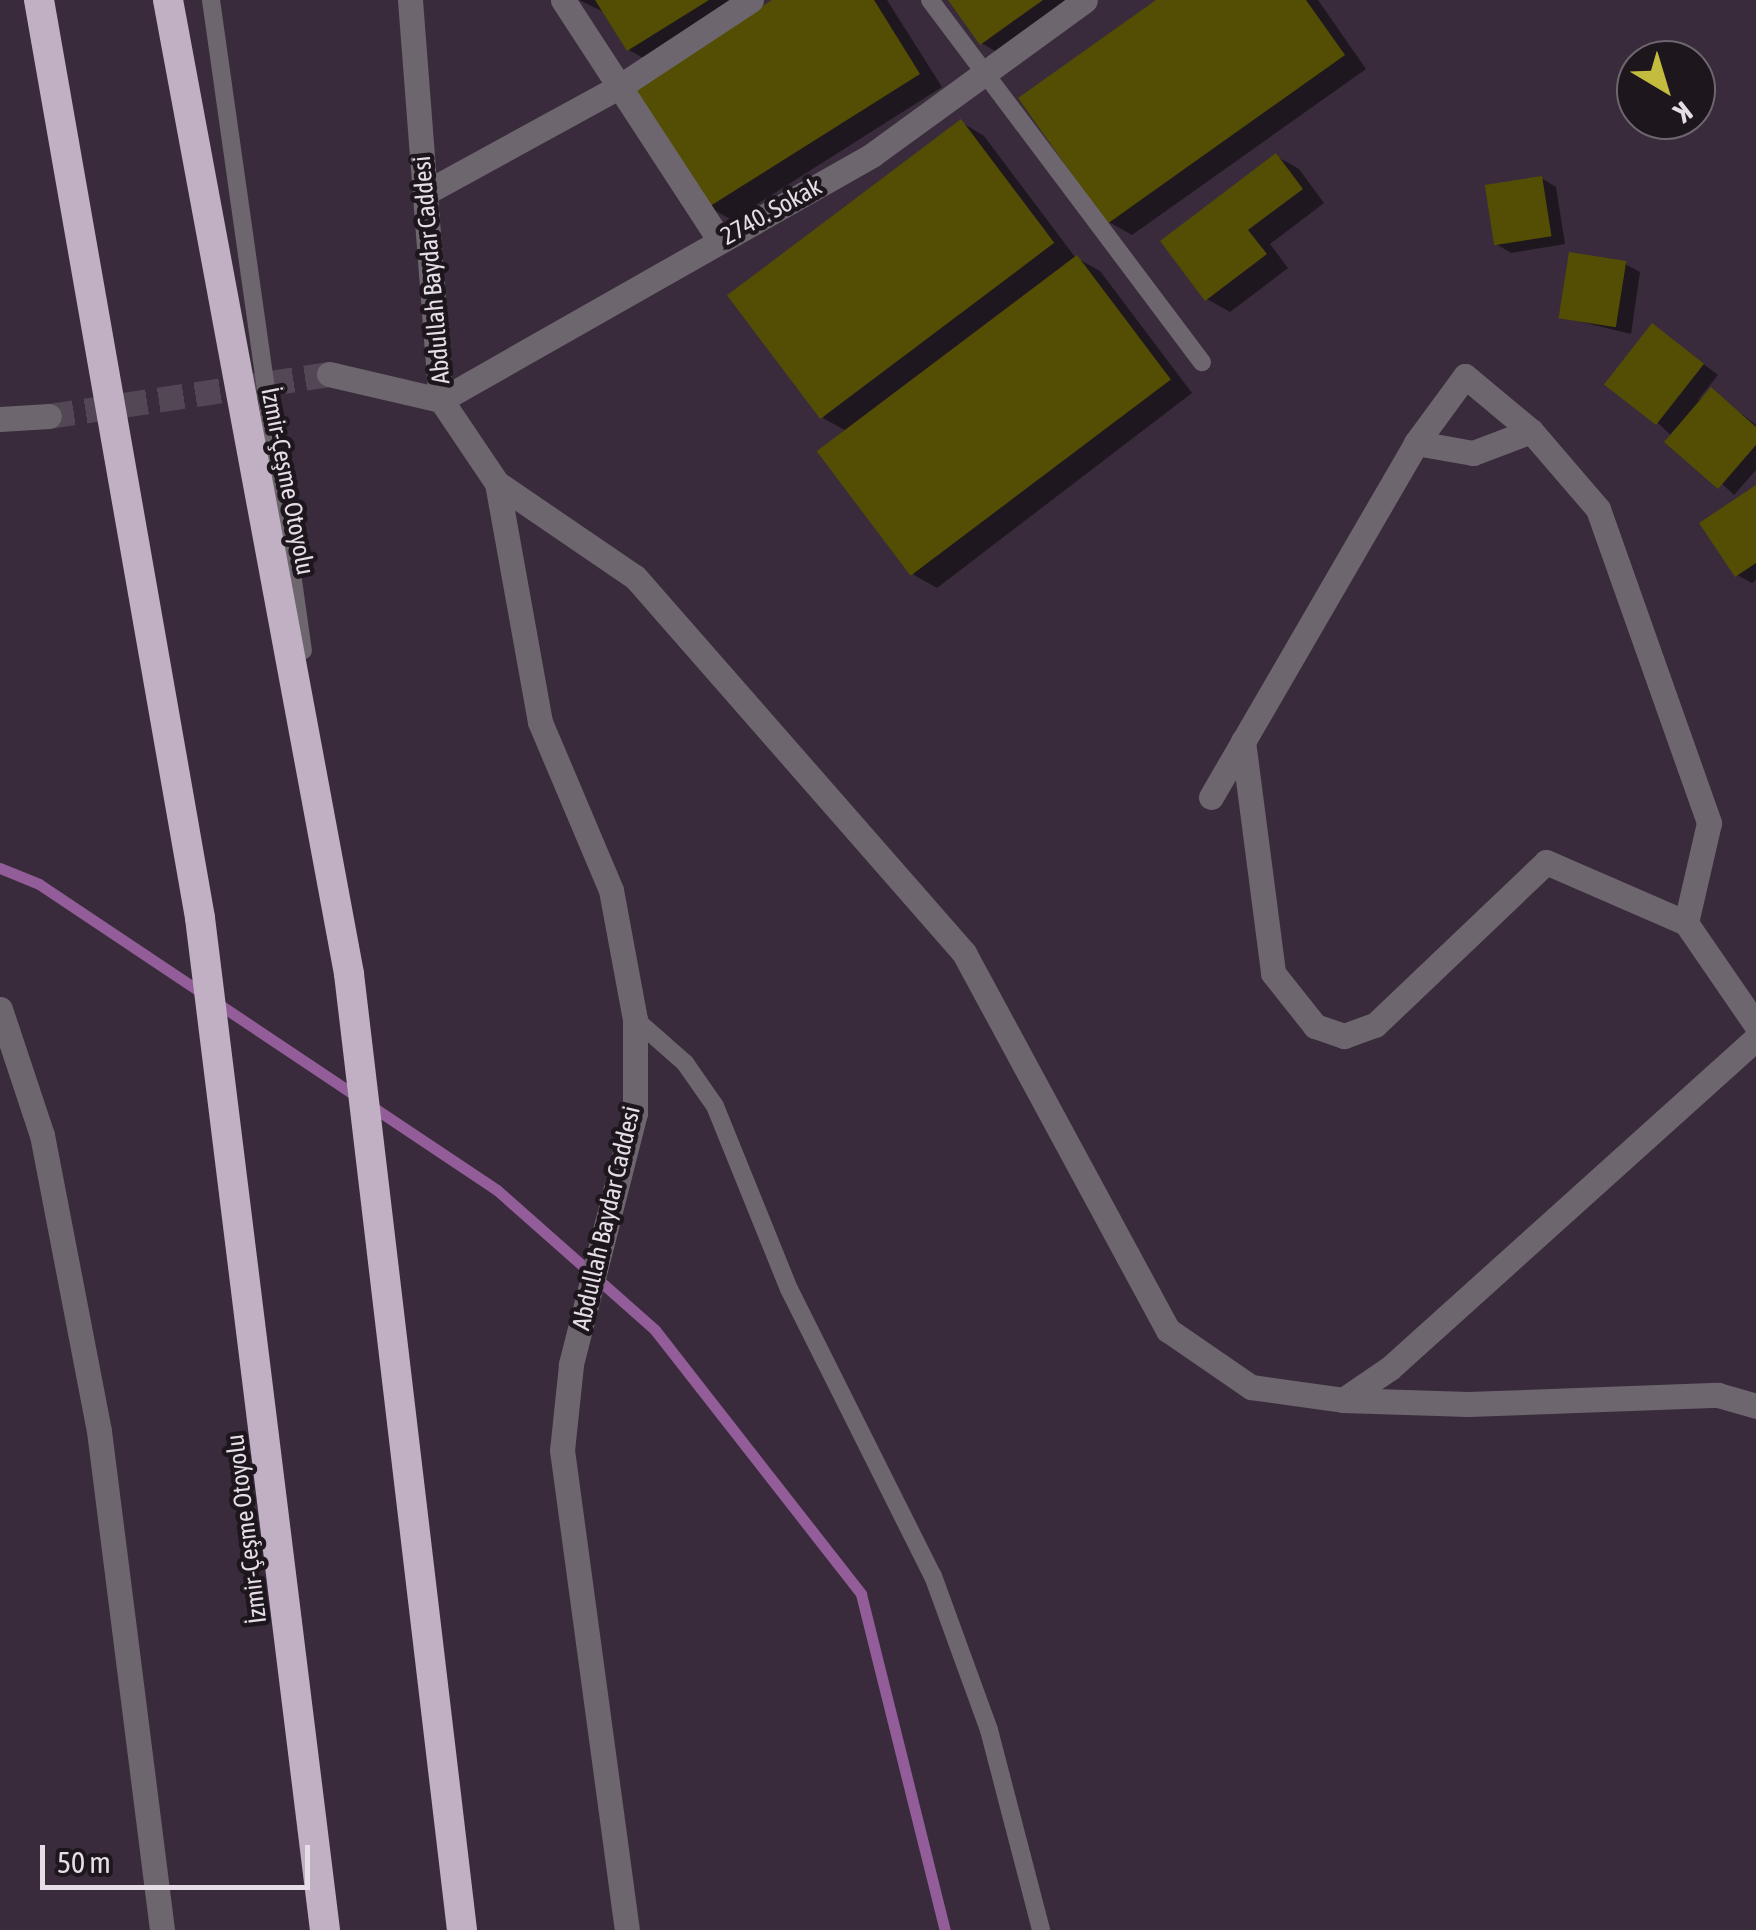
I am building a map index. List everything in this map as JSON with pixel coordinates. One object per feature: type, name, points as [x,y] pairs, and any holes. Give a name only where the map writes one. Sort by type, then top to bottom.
[{"type":"highway","name":"İzmir-Çeşme Otoyolu","points":[[39,0],[200,918],[324,1930]]},
{"type":"highway","name":"İzmir-Çeşme Otoyolu","points":[[168,0],[349,974],[370,1178],[462,1930]]},
{"type":"street","name":"Abdullah Baydar Caddesi","points":[[410,0],[442,400],[498,483],[540,722],[610,890],[635,1019],[634,1113],[570,1365],[562,1450],[627,1930]]},
{"type":"street","points":[[563,0],[719,239]]},
{"type":"street","points":[[425,194],[619,87],[751,0]]},
{"type":"street","name":"2740. Sokak","points":[[442,400],[872,155],[1085,0]]},
{"type":"street","points":[[329,374],[442,400]]},
{"type":"street","points":[[1211,796],[1416,443],[1465,376],[1531,431],[1598,509],[1710,823],[1686,922]]},
{"type":"street","points":[[0,419],[49,416]]},
{"type":"street","points":[[1416,443],[1473,453],[1531,431]]},
{"type":"street","points":[[498,483],[635,577],[964,952],[1168,1330],[1251,1388],[1342,1400],[1468,1404],[1718,1394],[1756,1406]]},
{"type":"street","points":[[1243,741],[1273,972],[1315,1026],[1344,1036],[1375,1025],[1546,862],[1686,922],[1756,1025]]},
{"type":"street","points":[[0,1009],[42,1135],[99,1432],[162,1930]]},
{"type":"street","points":[[1342,1400],[1390,1368],[1756,1039]]},
{"type":"lane","points":[[211,0],[349,974]]},
{"type":"lane","points":[[930,0],[981,76],[1202,362]]},
{"type":"lane","points":[[635,1019],[685,1063],[715,1106],[789,1289],[933,1576],[989,1730],[1042,1930]]},
{"type":"building","points":[[595,0],[709,0],[627,51]]},
{"type":"building","points":[[772,0],[874,0],[920,74],[707,208],[631,89]]},
{"type":"building","points":[[948,0],[1043,0],[980,45]]},
{"type":"building","points":[[1156,0],[1306,0],[1345,55],[1107,224],[1018,98]]},
{"type":"building","points":[[961,119],[1054,243],[820,419],[727,295]]},
{"type":"building","points":[[1276,153],[1303,189],[1248,230],[1267,254],[1205,301],[1160,241]]},
{"type":"building","points":[[1542,176],[1552,236],[1494,245],[1485,185]]},
{"type":"building","points":[[1569,252],[1626,261],[1616,327],[1559,318]]},
{"type":"building","points":[[1077,255],[1171,380],[911,576],[817,451]]},
{"type":"building","points":[[1652,323],[1704,364],[1656,425],[1604,384]]},
{"type":"building","points":[[1711,387],[1756,427],[1756,445],[1718,489],[1664,442]]},
{"type":"building","points":[[1756,485],[1756,563],[1735,577],[1699,523]]},
{"type":"waterway","points":[[0,868],[39,884],[497,1190],[655,1330],[861,1594],[945,1930]]},
{"type":"tunnel","points":[[49,416],[329,374]]}]
